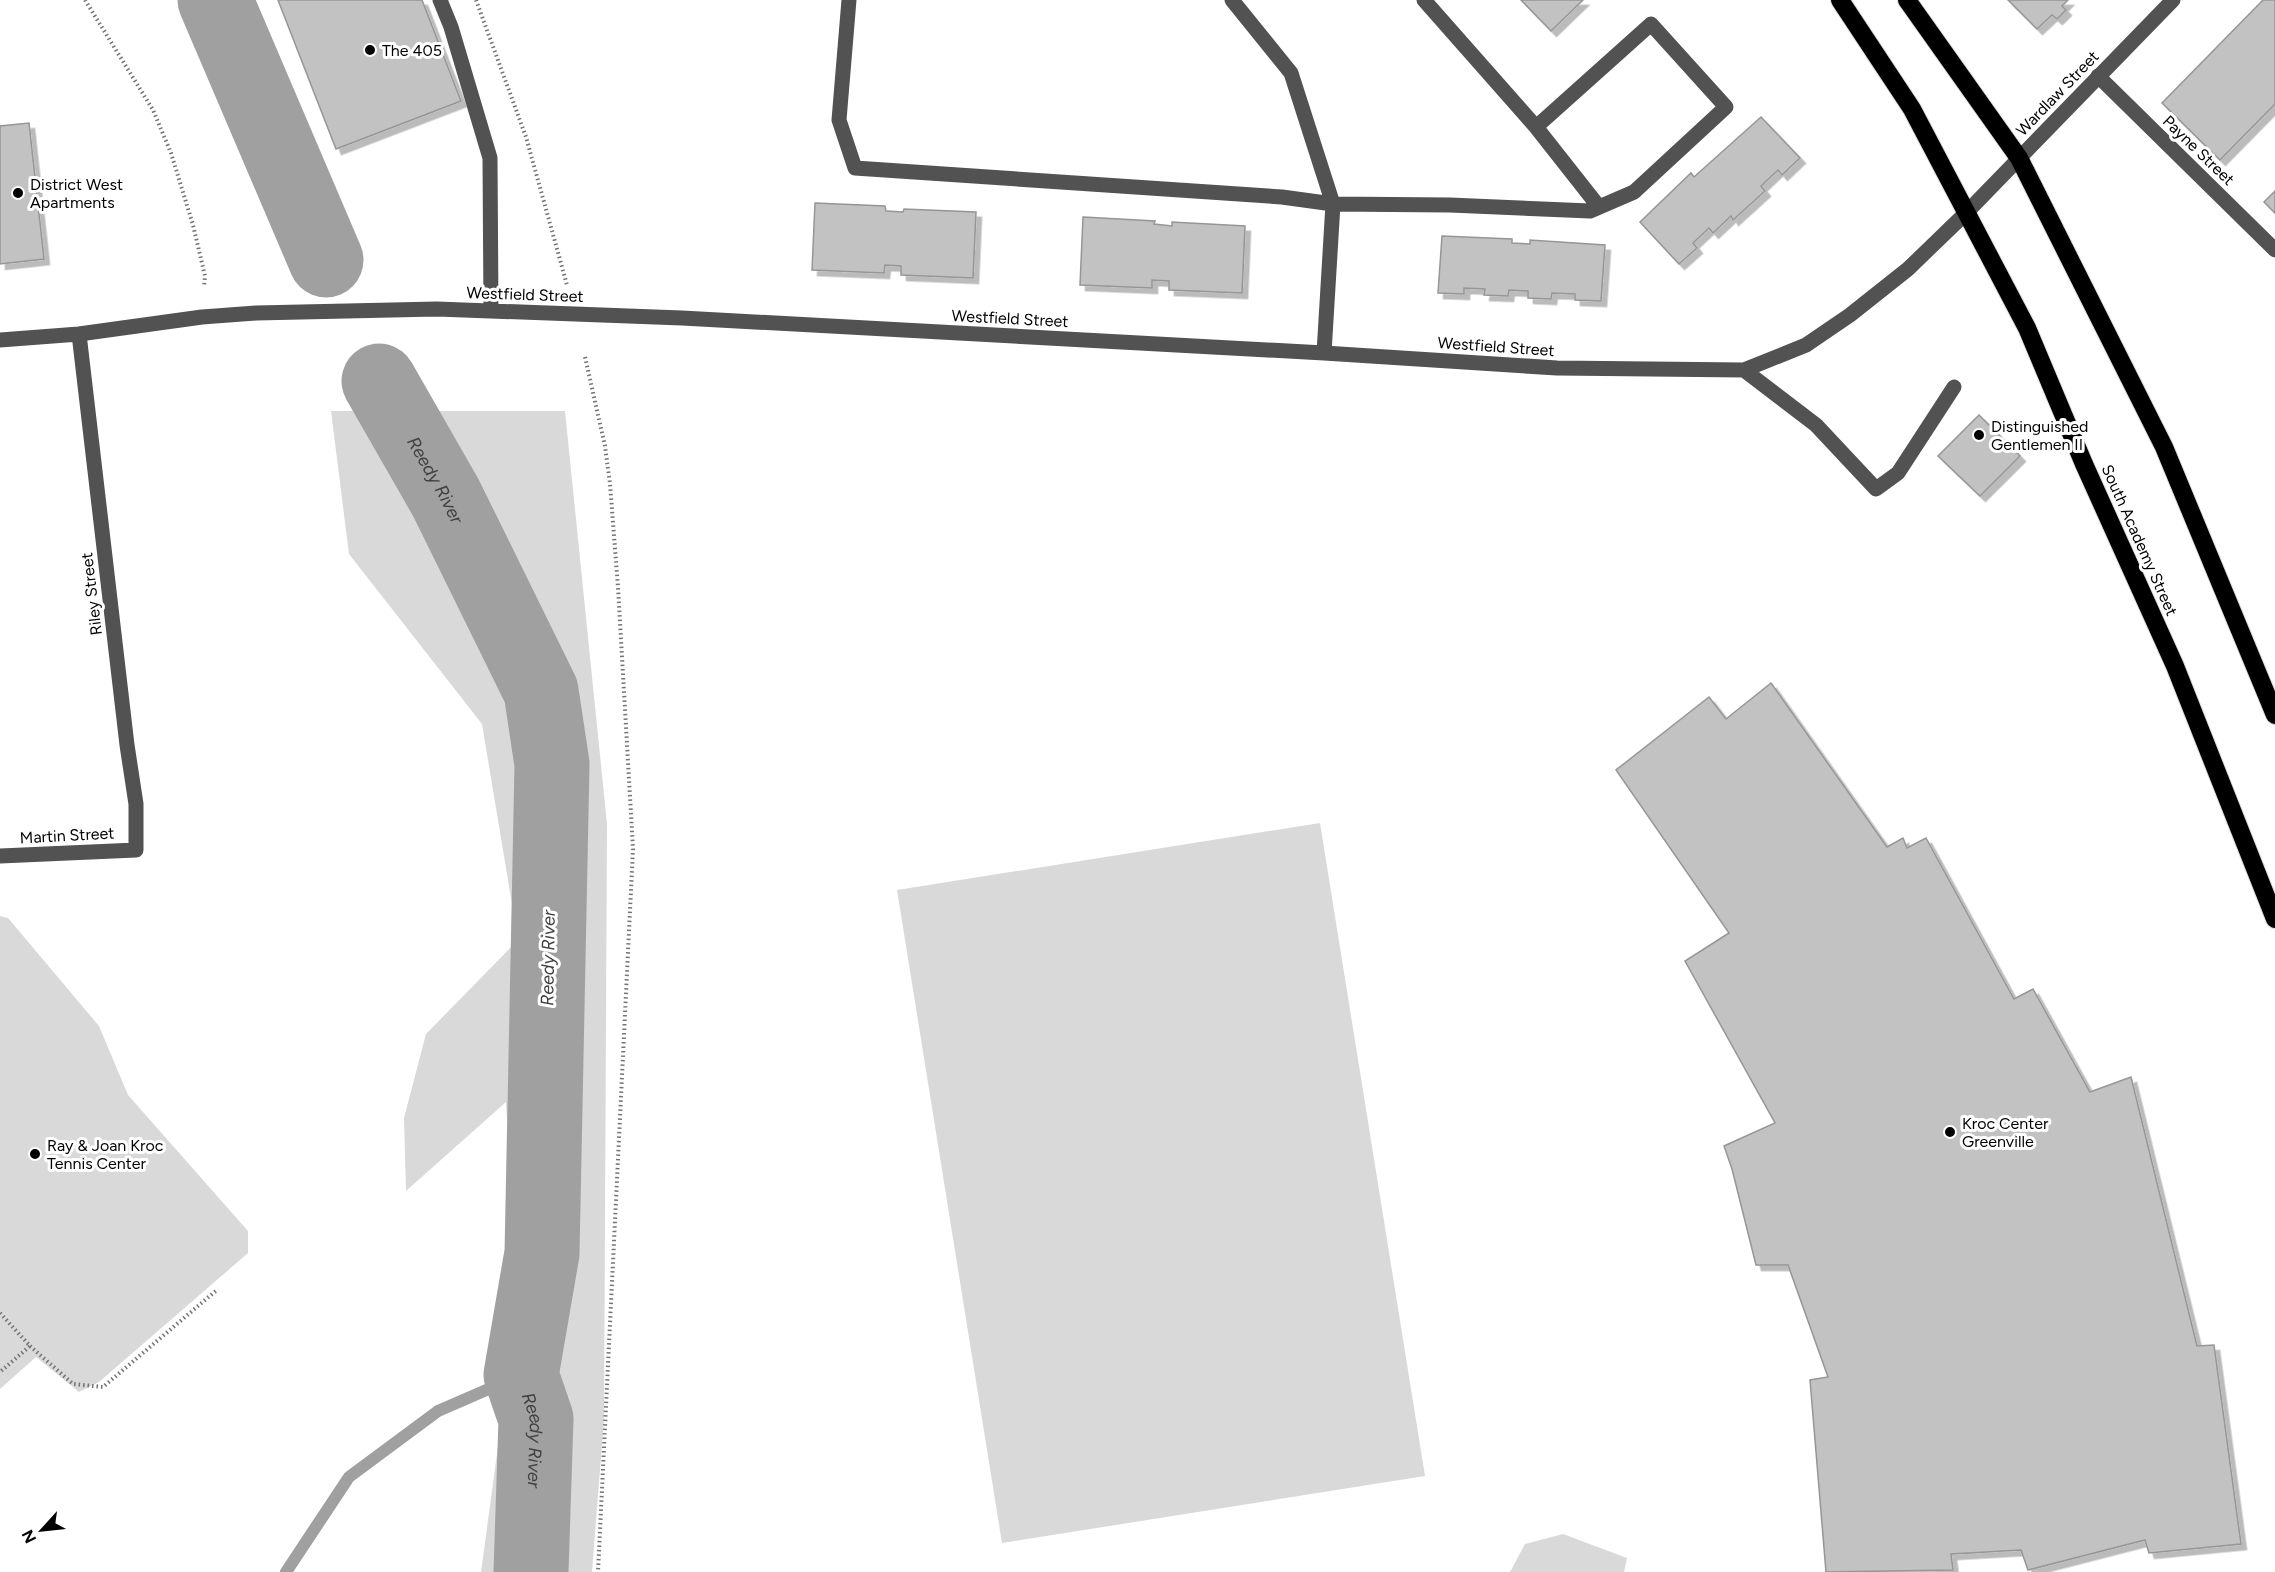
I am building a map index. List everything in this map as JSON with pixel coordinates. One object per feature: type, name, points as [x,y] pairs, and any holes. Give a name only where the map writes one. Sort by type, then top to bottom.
[{"type":"highway","name":"South Academy Street","points":[[1840,0],[1912,108],[2027,328],[2084,464],[2175,666],[2275,919]]},
{"type":"highway","points":[[1907,0],[2019,158],[2164,447],[2275,716]]},
{"type":"street","points":[[440,0],[452,27],[490,158],[491,311]]},
{"type":"street","points":[[849,0],[839,120],[855,168],[1258,195],[1334,204],[1450,205],[1590,211],[1634,192],[1726,107],[1651,24],[1536,127]]},
{"type":"street","points":[[1424,0],[1536,127],[1599,207]]},
{"type":"street","name":"Wardlaw Street","points":[[1967,212],[2173,0]]},
{"type":"street","points":[[1241,4],[1291,73],[1334,204],[1324,352]]},
{"type":"street","name":"Payne Street","points":[[2098,76],[2275,250]]},
{"type":"street","name":"Westfield Street","points":[[0,340],[79,334],[202,317],[256,313],[437,309],[670,318],[1324,352],[1557,368],[1744,370],[1806,345],[1850,315],[1908,269],[1967,212]]},
{"type":"street","name":"Riley Street","points":[[79,334],[127,745],[136,804],[136,850]]},
{"type":"street","points":[[1744,370],[1816,425],[1876,489],[1898,473],[1954,387]]},
{"type":"street","name":"Martin Street","points":[[0,856],[136,850]]},
{"type":"path","points":[[85,0],[153,110],[171,153],[193,225],[205,276],[202,317]]},
{"type":"path","points":[[476,0],[526,137],[568,288]]},
{"type":"path","points":[[585,357],[605,446],[610,484],[633,849],[598,1572]]},
{"type":"path","points":[[0,1313],[30,1346],[73,1384],[103,1387],[218,1289]]},
{"type":"path","points":[[0,1372],[30,1346]]},
{"type":"shaded area","points":[[331,411],[565,411],[607,824],[604,1419],[592,1572],[481,1572],[517,1306],[506,1102],[406,1191],[404,1118],[426,1034],[518,940],[482,724],[349,554]]},
{"type":"shaded area","points":[[1320,823],[1425,1476],[1002,1543],[897,890]]},
{"type":"shaded area","name":"Ray & Joan Kroc Tennis Center","points":[[0,916],[8,918],[99,1026],[128,1095],[248,1231],[248,1253],[99,1382],[79,1392],[36,1357],[0,1389]]},
{"type":"shaded area","points":[[1563,1534],[1627,1558],[1624,1572],[1510,1572],[1525,1544]]},
{"type":"building","name":"The 405","points":[[278,0],[422,0],[461,101],[336,149]]},
{"type":"building","points":[[1521,0],[1583,0],[1551,31]]},
{"type":"building","points":[[2008,0],[2068,0],[2062,6],[2066,10],[2057,19],[2052,15],[2037,29]]},
{"type":"building","points":[[2263,0],[2275,0],[2275,104],[2220,160],[2162,103]]},
{"type":"building","points":[[1761,117],[1800,158],[1782,175],[1778,170],[1761,186],[1765,191],[1733,220],[1731,216],[1713,233],[1709,228],[1693,243],[1697,248],[1679,264],[1640,222],[1691,173],[1694,177]]},
{"type":"building","name":"District West Apartments","points":[[29,123],[44,259],[0,264],[0,126]]},
{"type":"building","points":[[2275,191],[2275,213],[2264,202]]},
{"type":"building","points":[[815,203],[885,206],[886,211],[903,212],[904,209],[976,212],[973,278],[901,275],[901,266],[885,265],[884,273],[812,270]]},
{"type":"building","points":[[1083,217],[1155,221],[1154,224],[1172,226],[1172,222],[1245,226],[1242,293],[1169,290],[1169,281],[1152,280],[1152,288],[1080,285]]},
{"type":"building","points":[[1442,236],[1512,239],[1512,243],[1530,244],[1530,240],[1605,245],[1601,301],[1575,300],[1575,294],[1552,293],[1551,299],[1528,298],[1528,291],[1509,290],[1508,296],[1484,295],[1485,289],[1464,288],[1464,294],[1438,293]]},
{"type":"building","name":"Distinguished Gentlemen II","points":[[1979,415],[2020,456],[1980,496],[1938,456]]},
{"type":"building","name":"Kroc Center Greenville","points":[[1771,683],[1887,847],[1903,838],[1907,848],[1926,838],[2014,999],[2033,989],[2090,1092],[2131,1077],[2197,1346],[2214,1345],[2241,1544],[2149,1553],[2145,1540],[2028,1570],[2021,1550],[1951,1554],[1953,1570],[1826,1572],[1810,1380],[1828,1377],[1788,1265],[1756,1265],[1724,1146],[1775,1123],[1685,961],[1729,933],[1616,770],[1709,697],[1726,719]]},
{"type":"waterway","name":"Reedy River","points":[[215,0],[326,260]]},
{"type":"waterway","name":"Reedy River","points":[[379,381],[446,498],[541,691],[552,764],[542,1253],[521,1375],[536,1419],[531,1572]]},
{"type":"waterway","points":[[286,1572],[349,1477],[438,1411],[521,1375]]},
{"type":"place","name":"The 405","points":[[370,50]]},
{"type":"place","name":"District West Apartments","points":[[18,193]]},
{"type":"place","name":"Distinguished Gentlemen II","points":[[1979,435]]},
{"type":"place","name":"Kroc Center Greenville","points":[[1950,1132]]},
{"type":"place","name":"Ray & Joan Kroc Tennis Center","points":[[35,1154]]}]
